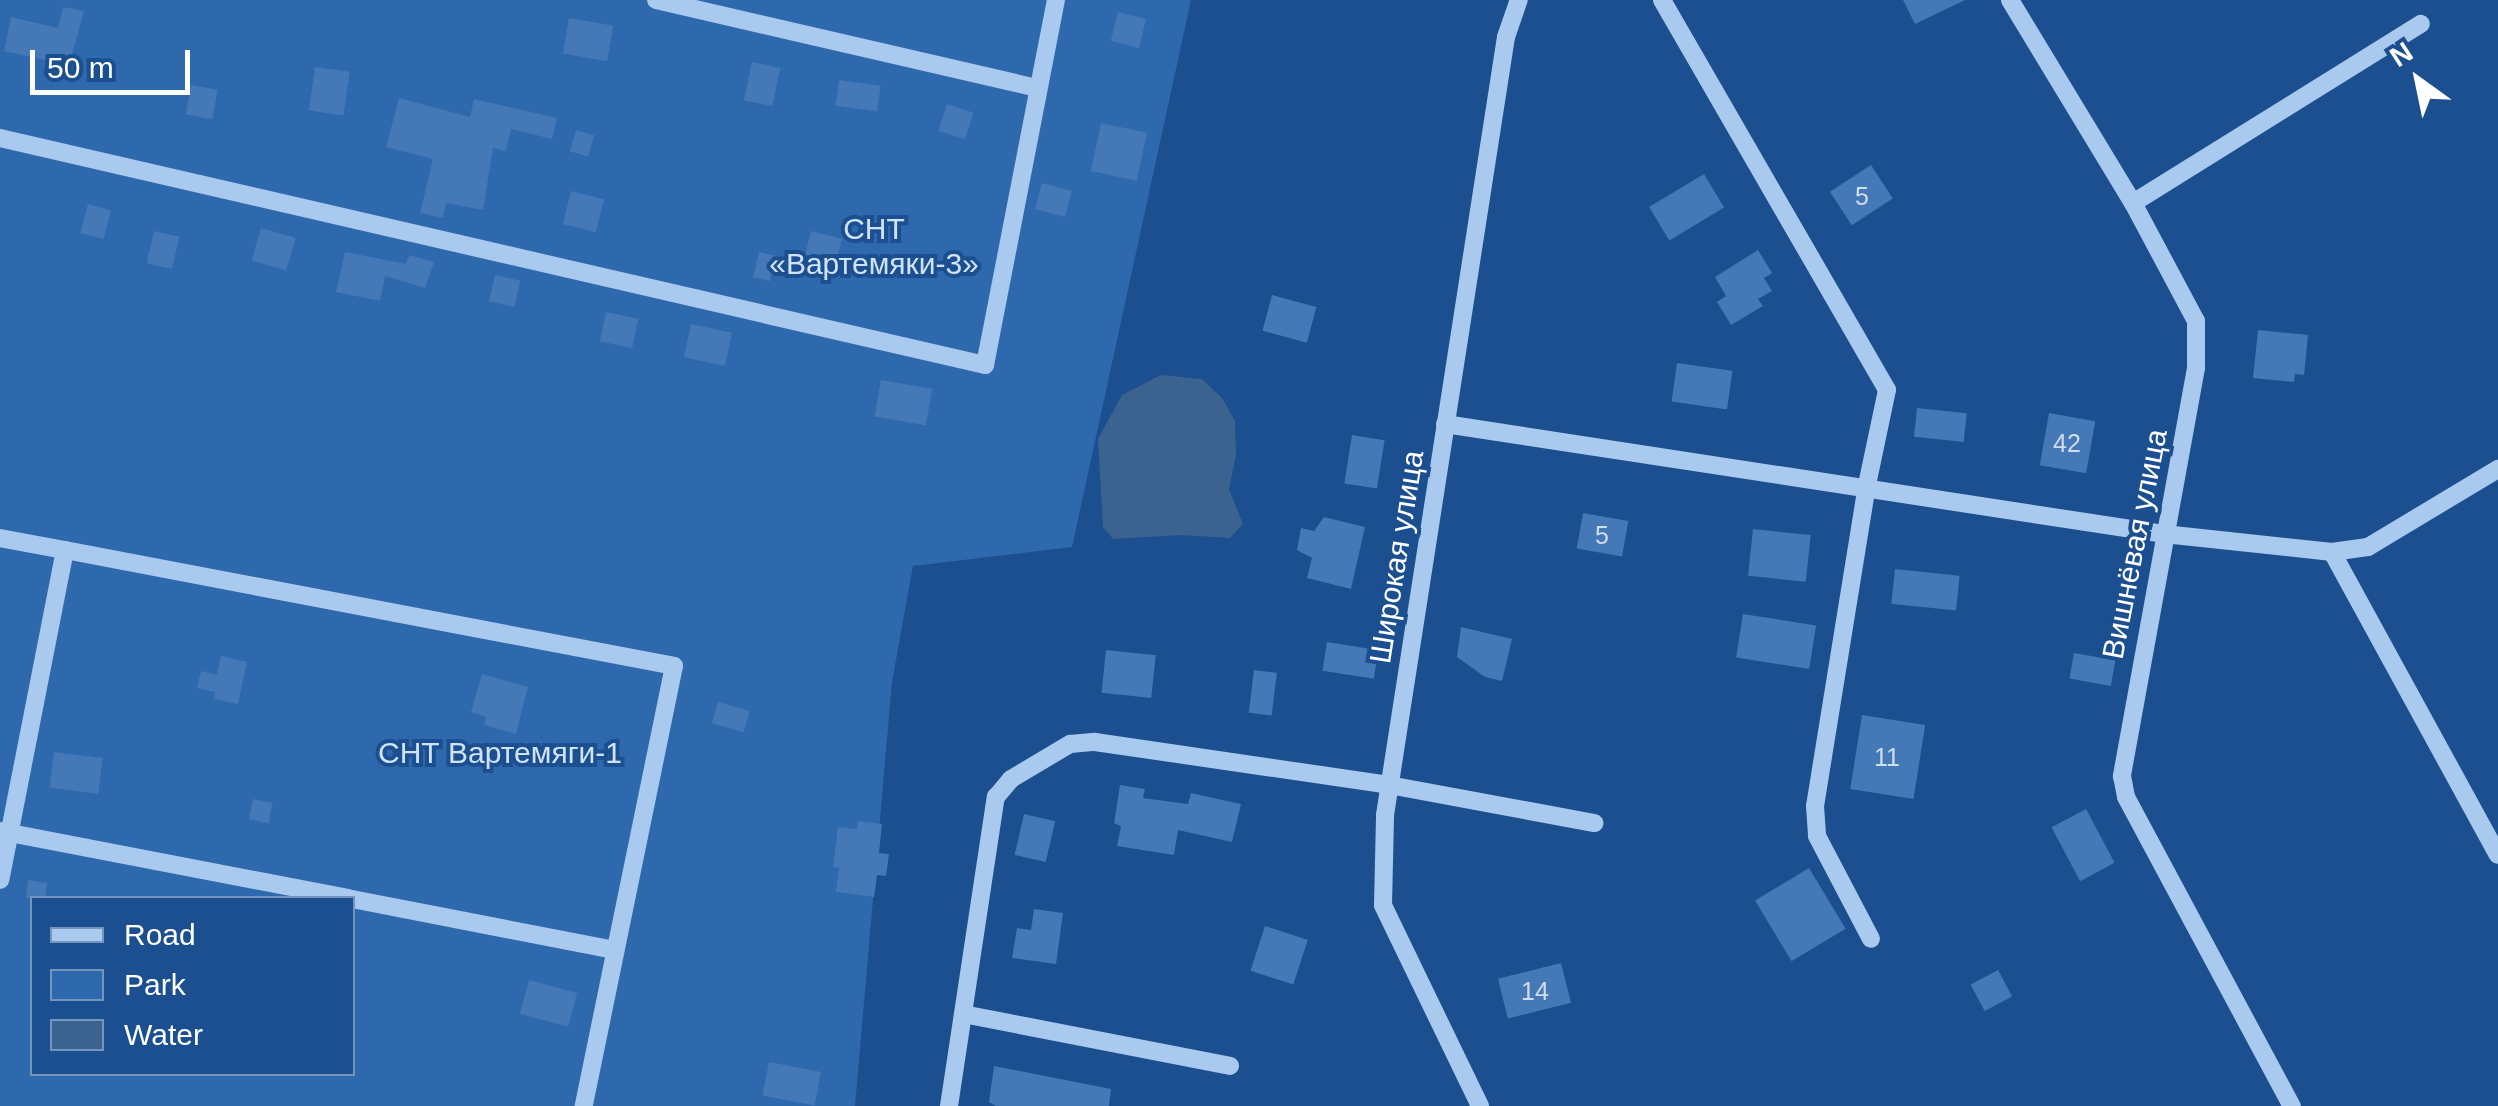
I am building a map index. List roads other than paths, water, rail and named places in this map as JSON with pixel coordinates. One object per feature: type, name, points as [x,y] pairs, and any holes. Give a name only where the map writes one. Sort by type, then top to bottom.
[{"type":"street","points":[[656,0],[1038,88]]},
{"type":"street","points":[[0,138],[985,365],[1056,0]]},
{"type":"street","name":"Широкая улица","points":[[1480,1106],[1383,905],[1389,785],[1506,37],[1519,0]]},
{"type":"street","points":[[1662,0],[1887,390],[1867,485],[1815,806],[1817,836],[1870,939]]},
{"type":"street","name":"Вишнёвая улица","points":[[2010,0],[2132,203],[2196,321],[2196,368],[2124,754],[2126,797],[2292,1106]]},
{"type":"street","points":[[2132,203],[2421,24]]},
{"type":"street","points":[[1445,424],[1867,485],[2164,534],[2332,552],[2368,547],[2498,469]]},
{"type":"street","points":[[0,538],[674,666],[584,1106]]},
{"type":"street","points":[[0,880],[5,832],[65,550]]},
{"type":"street","points":[[2332,552],[2498,855]]},
{"type":"street","points":[[950,1106],[996,797],[1011,779],[1070,744],[1095,742],[1389,785],[1594,824]]},
{"type":"street","points":[[5,832],[335,896]]},
{"type":"street","points":[[355,900],[615,950]]},
{"type":"street","points":[[964,1014],[1230,1066]]},
{"type":"water","points":[[1161,375],[1202,379],[1222,398],[1235,421],[1236,455],[1229,489],[1243,524],[1230,538],[1181,535],[1113,539],[1103,527],[1098,439],[1122,395]]},
{"type":"park label","name":"СНТ «Вартемяки-3»","points":[[874,246]]},
{"type":"park label","name":"СНТ Вартемяги-1","points":[[500,753]]}]
